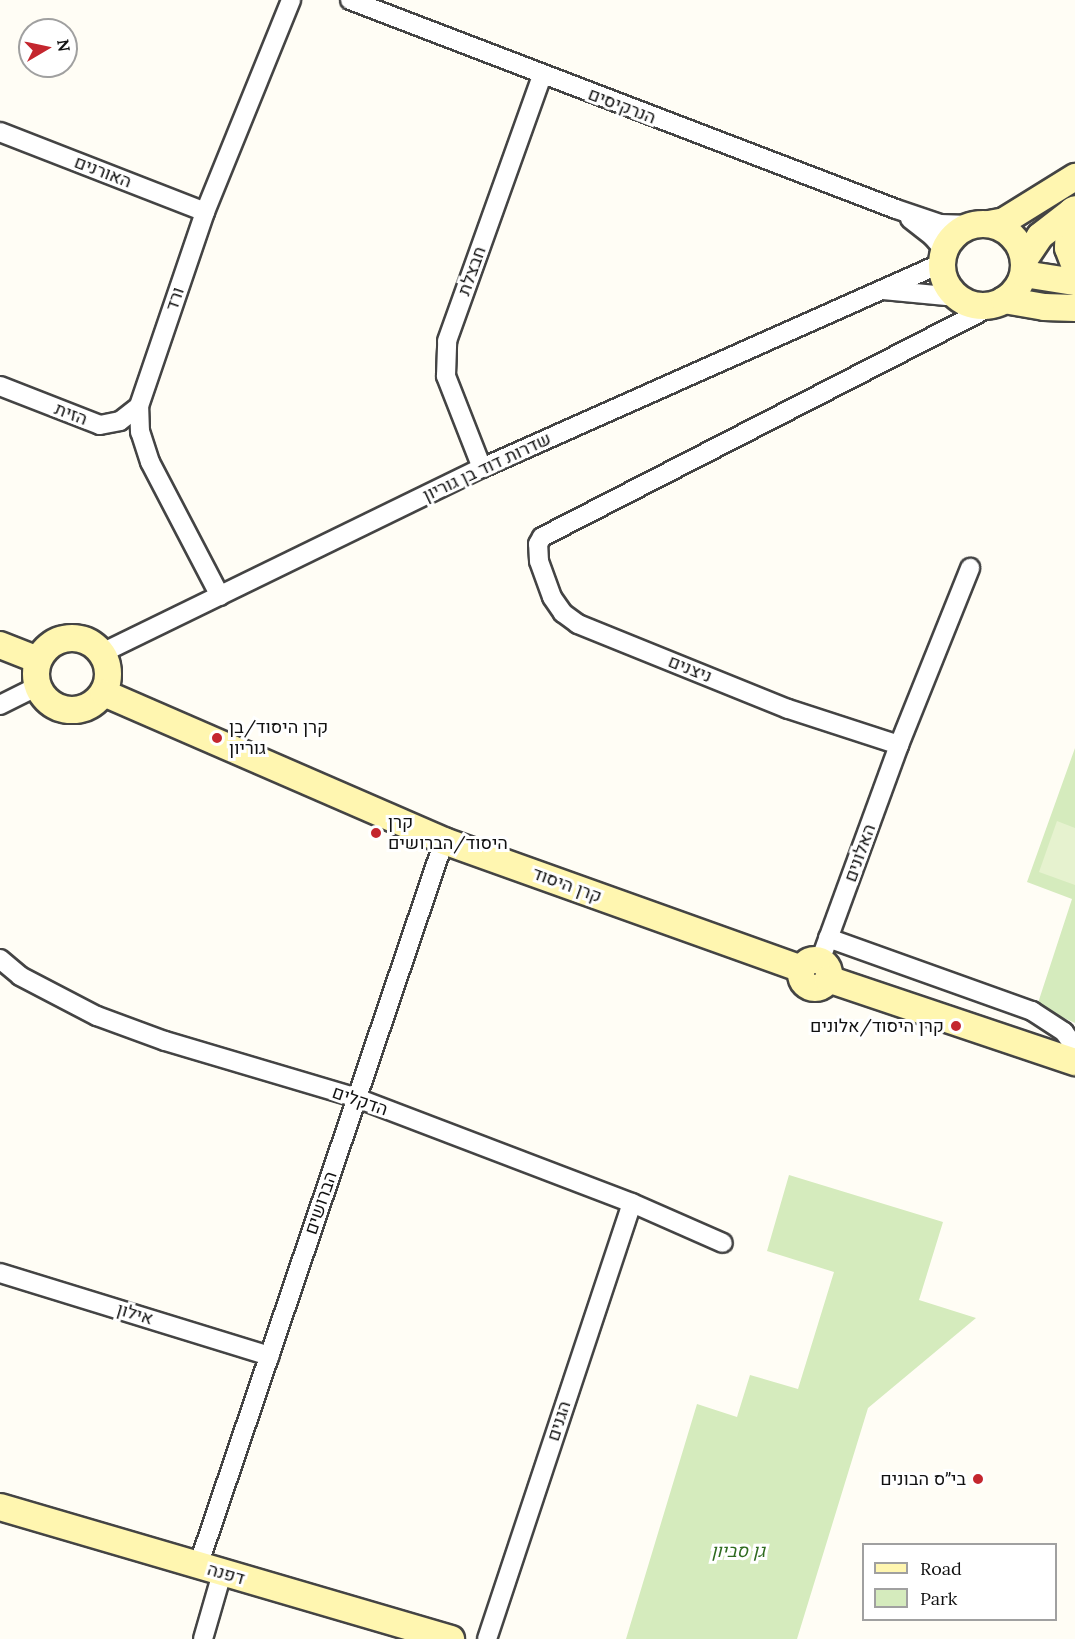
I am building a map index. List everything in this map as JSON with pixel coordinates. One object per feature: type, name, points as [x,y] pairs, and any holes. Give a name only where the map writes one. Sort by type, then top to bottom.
[{"type":"street","name":"ורד","points":[[220,596],[150,462],[140,432],[139,406],[205,212],[291,0]]},
{"type":"street","name":"הנרקיסים","points":[[350,0],[542,76],[896,209],[940,224],[980,225]]},
{"type":"street","name":"חבצלת","points":[[482,468],[446,376],[447,341],[542,76]]},
{"type":"street","name":"האורנים","points":[[0,132],[205,212]]},
{"type":"street","points":[[1075,177],[1004,221],[959,231],[943,256],[944,275],[957,297],[981,306],[999,302],[1075,308]]},
{"type":"street","name":"הנרקיסים","points":[[896,209],[932,236],[943,256]]},
{"type":"street","points":[[1074,210],[1068,228],[1068,248],[1075,266]]},
{"type":"street","points":[[999,302],[1013,293],[1040,236],[1074,210]]},
{"type":"street","points":[[980,225],[1006,230],[1015,238],[1024,267]]},
{"type":"street","name":"שדרות דוד בן גוריון","points":[[102,653],[482,468],[876,291],[943,256]]},
{"type":"street","points":[[1024,267],[1075,282]]},
{"type":"street","name":"שדרות דוד בן גוריון","points":[[876,291],[957,297]]},
{"type":"street","name":"ניצנים","points":[[899,745],[788,709],[578,624],[563,613],[552,597],[537,553],[542,537],[999,302]]},
{"type":"street","name":"הזית","points":[[0,386],[100,425],[120,421],[139,406]]},
{"type":"street","name":"האלונים","points":[[819,962],[899,745],[970,568]]},
{"type":"street","points":[[74,638],[85,640],[102,653],[108,664],[109,677],[104,693],[87,708],[65,711],[53,706],[44,697],[36,677],[38,660],[52,643],[74,638]]},
{"type":"street","points":[[0,645],[38,660]]},
{"type":"street","points":[[0,705],[38,686]]},
{"type":"street","name":"קרן היסוד","points":[[104,693],[444,841],[819,962],[1075,1062]]},
{"type":"street","name":"הברושים","points":[[203,1639],[210,1570],[270,1356],[444,841]]},
{"type":"street","name":"הדקלים","points":[[0,959],[20,976],[97,1016],[165,1041],[357,1098],[632,1203],[723,1243]]},
{"type":"street","points":[[819,962],[1032,1011],[1064,1032],[1075,1047]]},
{"type":"street","name":"הגנים","points":[[487,1639],[632,1203]]},
{"type":"street","name":"אילון","points":[[0,1273],[270,1356]]},
{"type":"street","name":"דפנה","points":[[0,1507],[452,1639]]},
{"type":"green space","points":[[1075,748],[1075,1023],[1037,1006],[1072,899],[1027,882]]},
{"type":"green space","points":[[1057,821],[1075,828],[1075,885],[1039,872]]},
{"type":"green space","name":"גן סביון","points":[[789,1175],[943,1222],[919,1300],[976,1318],[868,1408],[797,1639],[626,1639],[697,1404],[737,1417],[750,1375],[798,1389],[834,1272],[767,1251]]},
{"type":"place","name":"קרן היסוד/בן גוריון","points":[[217,738]]},
{"type":"place","name":"קרן היסוד/הברושים","points":[[376,833]]},
{"type":"place","name":"קרן היסוד/אלונים","points":[[956,1026]]},
{"type":"place","name":"בי״ס הבונים","points":[[978,1479]]}]
